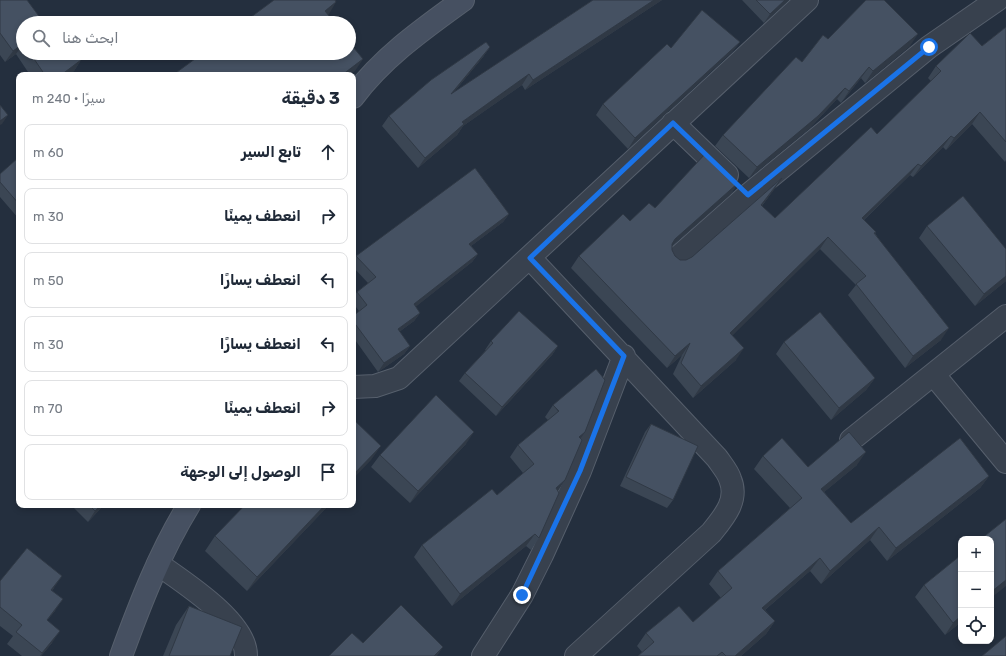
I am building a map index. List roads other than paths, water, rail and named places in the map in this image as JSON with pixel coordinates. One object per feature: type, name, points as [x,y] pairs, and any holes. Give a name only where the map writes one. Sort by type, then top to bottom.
[{"type":"main road","points":[[356,93],[369,76],[412,37],[463,0]]},
{"type":"main road","points":[[121,656],[141,601],[175,528],[187,508]]},
{"type":"street","points":[[356,386],[375,386],[399,378],[807,0]]},
{"type":"street","points":[[676,259],[748,195],[929,47],[997,0]]},
{"type":"street","points":[[914,31],[929,47]]},
{"type":"street","points":[[673,123],[748,195]]},
{"type":"street","points":[[530,258],[624,356],[716,458],[730,479],[734,496],[726,516],[711,533],[576,656]]},
{"type":"street","points":[[851,440],[934,376],[1006,316]]},
{"type":"street","points":[[482,656],[522,595],[542,555],[580,471],[624,356]]},
{"type":"street","points":[[934,376],[1006,462]]},
{"type":"street","points":[[158,564],[212,603],[238,632],[246,656]]}]
